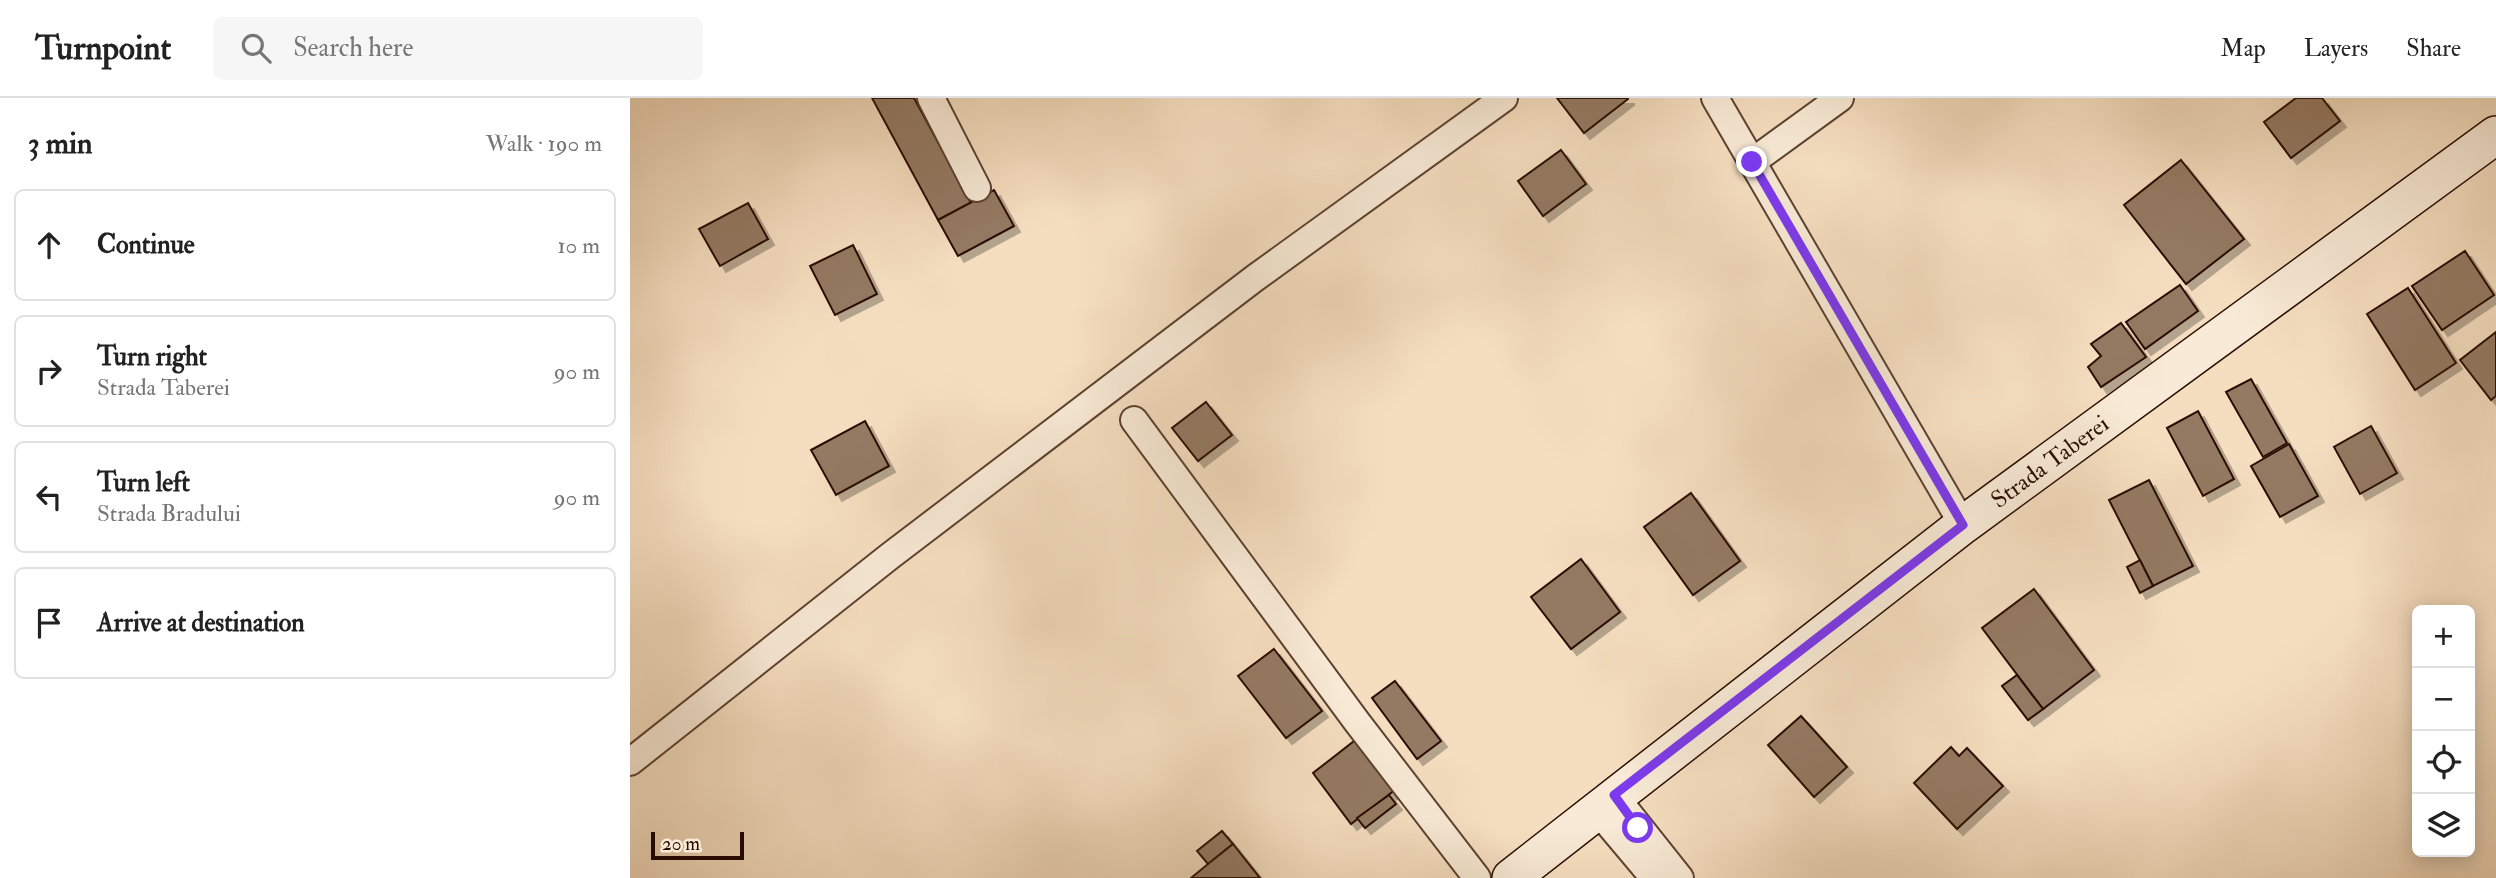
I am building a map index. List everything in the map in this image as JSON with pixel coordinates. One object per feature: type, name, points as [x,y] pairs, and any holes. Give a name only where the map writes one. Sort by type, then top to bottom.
[{"type":"street","points":[[932,98],[977,188]]},
{"type":"street","points":[[630,762],[890,556],[1255,278],[1504,98]]},
{"type":"street","points":[[1715,98],[1963,525]]},
{"type":"street","points":[[1752,162],[1840,98]]},
{"type":"street","name":"Strada Taberei","points":[[1511,878],[1963,525],[2496,135]]},
{"type":"street","points":[[1134,420],[1357,722],[1477,878]]},
{"type":"street","points":[[1605,802],[1654,878]]},
{"type":"street","points":[[1605,802],[1681,878]]},
{"type":"building","points":[[872,98],[914,98],[971,203],[938,220]]},
{"type":"building","points":[[1557,98],[1628,98],[1628,99],[1584,133]]},
{"type":"building","points":[[2296,98],[2322,98],[2340,121],[2291,158],[2264,122]]},
{"type":"building","points":[[1561,150],[1586,184],[1543,216],[1518,181]]},
{"type":"building","points":[[2181,160],[2244,239],[2186,284],[2124,205]]},
{"type":"building","points":[[994,190],[1014,226],[958,256],[938,220]]},
{"type":"building","points":[[748,203],[768,239],[720,266],[699,229]]},
{"type":"building","points":[[853,245],[877,294],[835,315],[810,266]]},
{"type":"building","points":[[2465,251],[2494,295],[2442,330],[2412,286]]},
{"type":"building","points":[[2180,285],[2198,311],[2145,349],[2126,322]]},
{"type":"building","points":[[2408,288],[2456,363],[2415,390],[2367,314]]},
{"type":"building","points":[[2121,323],[2146,357],[2101,387],[2088,367],[2101,356],[2091,344]]},
{"type":"building","points":[[2496,332],[2496,396],[2491,400],[2460,360]]},
{"type":"building","points":[[2251,379],[2287,443],[2263,457],[2226,392]]},
{"type":"building","points":[[1206,402],[1232,435],[1198,461],[1172,428]]},
{"type":"building","points":[[2198,411],[2234,479],[2203,496],[2167,428]]},
{"type":"building","points":[[865,421],[889,466],[836,495],[811,450]]},
{"type":"building","points":[[2371,426],[2397,473],[2360,494],[2334,447]]},
{"type":"building","points":[[2289,444],[2318,496],[2280,517],[2251,466]]},
{"type":"building","points":[[2149,480],[2193,566],[2153,586],[2109,500]]},
{"type":"building","points":[[1691,493],[1740,561],[1693,595],[1644,527]]},
{"type":"building","points":[[1581,559],[1620,612],[1571,649],[1531,597]]},
{"type":"building","points":[[2140,560],[2153,586],[2140,593],[2127,567]]},
{"type":"building","points":[[2034,589],[2094,670],[2043,709],[1982,628]]},
{"type":"building","points":[[1274,649],[1322,711],[1286,738],[1238,676]]},
{"type":"building","points":[[2017,675],[2043,709],[2028,720],[2002,686]]},
{"type":"building","points":[[1395,681],[1441,741],[1417,759],[1372,698]]},
{"type":"building","points":[[1801,716],[1847,767],[1814,797],[1768,745]]},
{"type":"building","points":[[1358,738],[1396,789],[1351,824],[1313,773]]},
{"type":"building","points":[[1951,747],[1959,756],[1967,748],[2003,786],[1957,829],[1914,783]]},
{"type":"building","points":[[1389,795],[1396,804],[1365,828],[1357,818]]},
{"type":"building","points":[[1222,831],[1233,844],[1208,864],[1197,851]]},
{"type":"building","points":[[1233,844],[1260,878],[1191,878],[1208,864]]},
{"type":"route","points":[[1638,828],[1614,795],[1963,525],[1752,162]]}]
